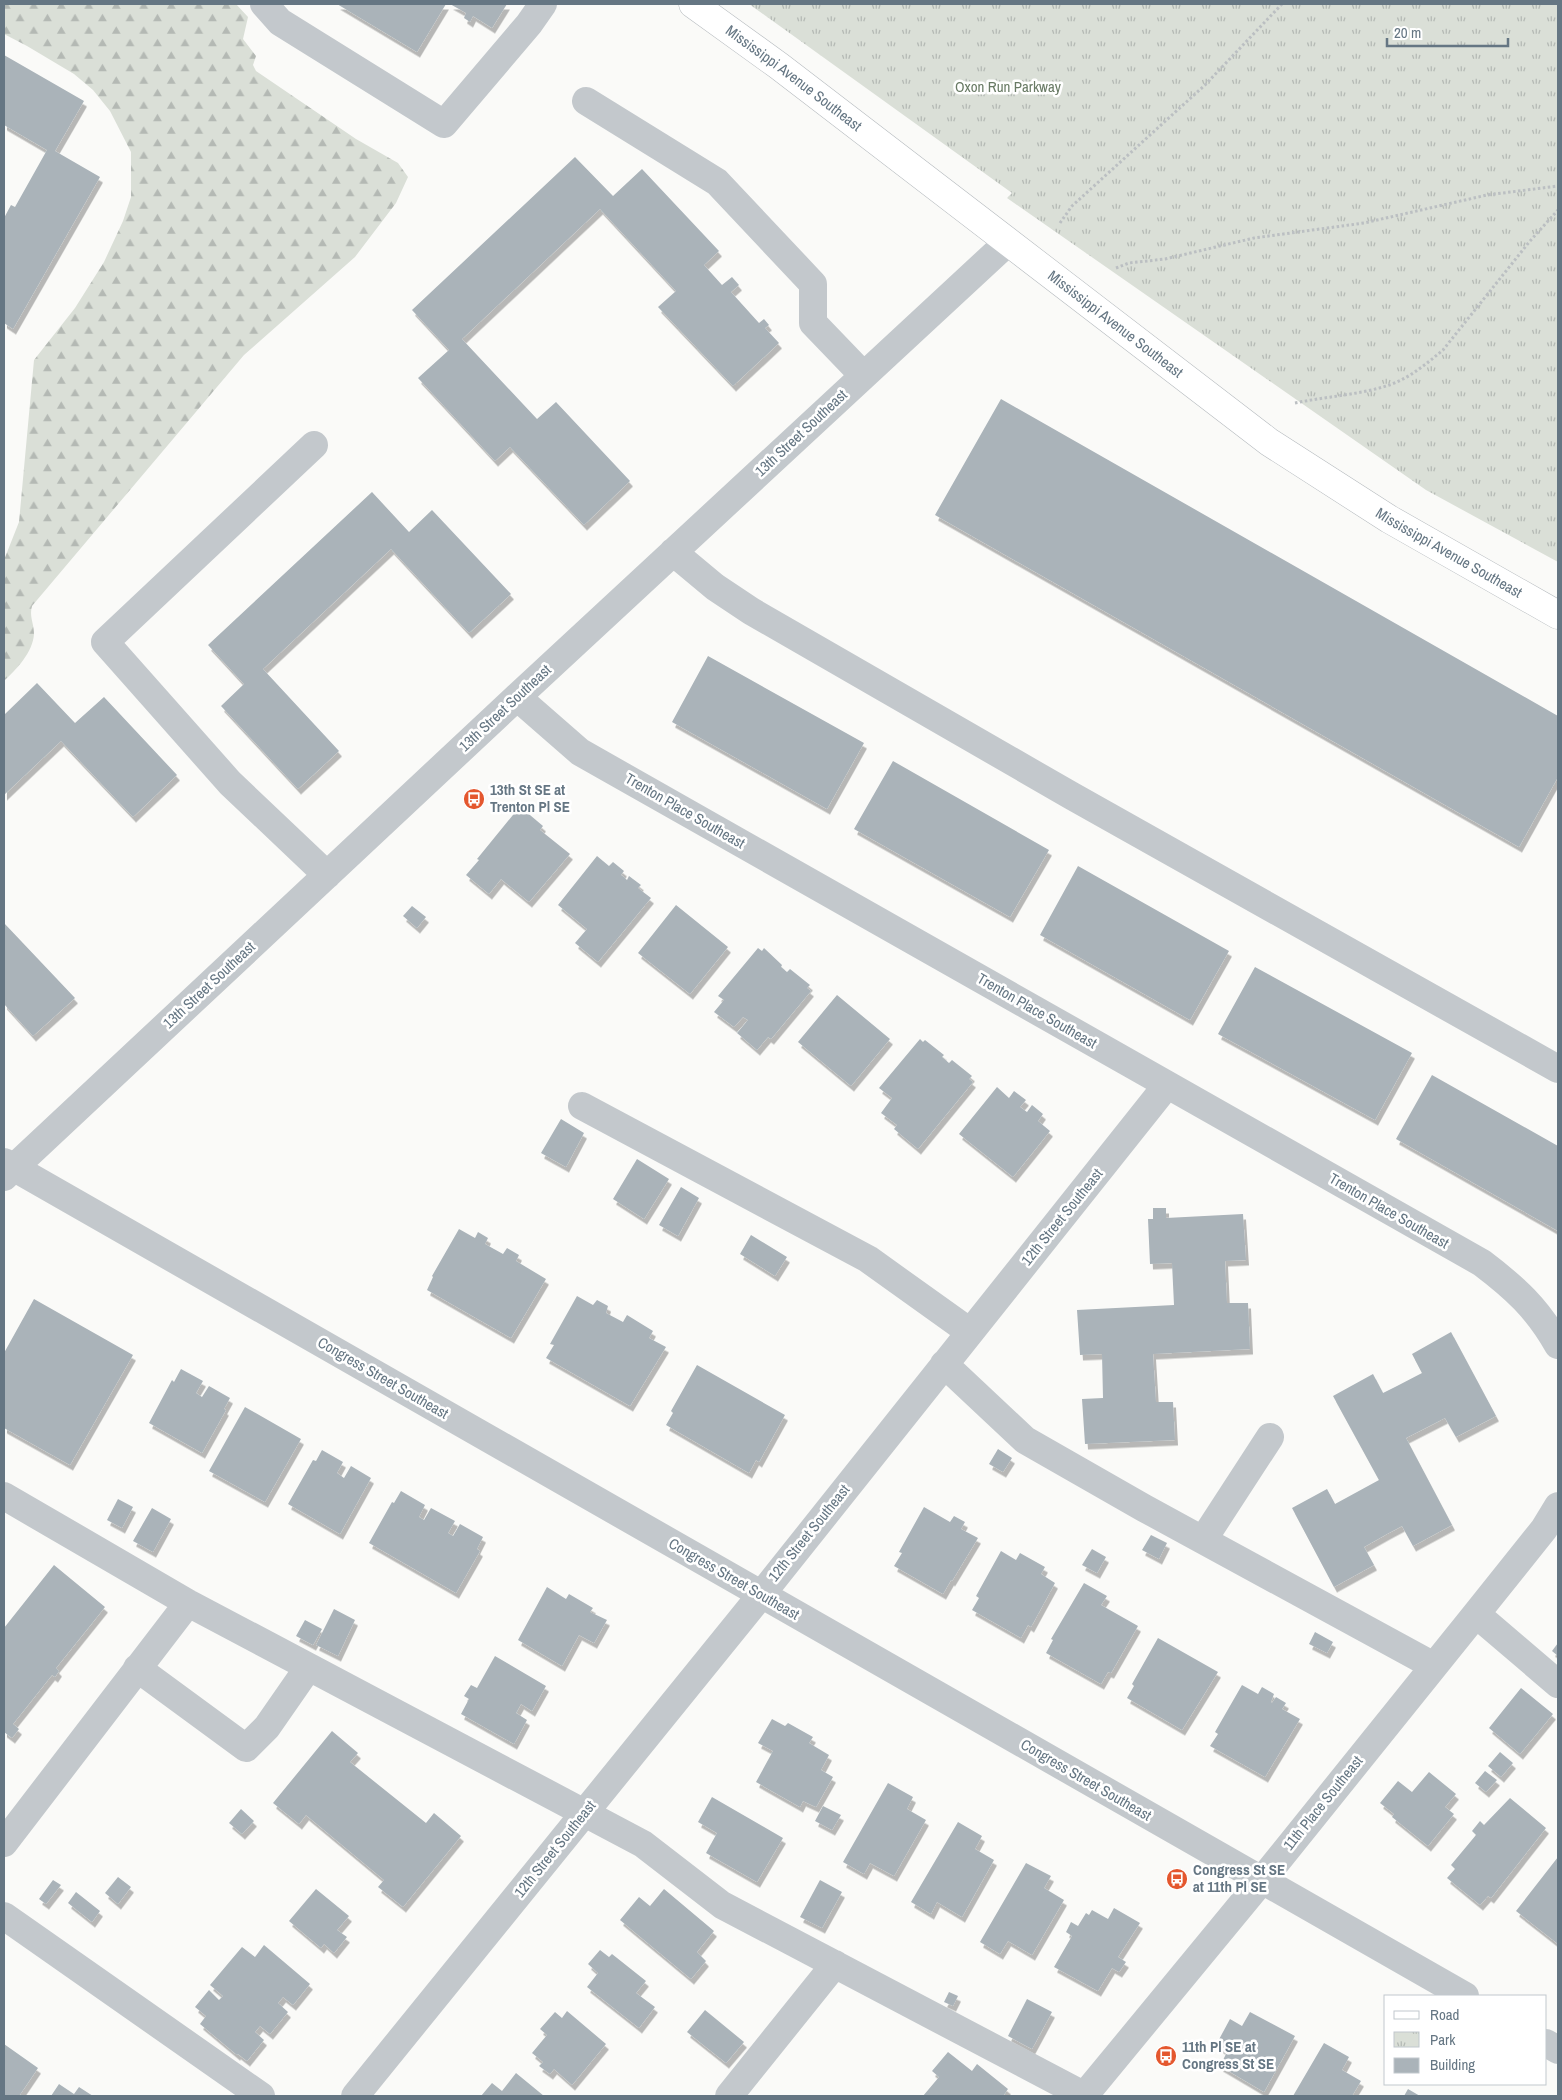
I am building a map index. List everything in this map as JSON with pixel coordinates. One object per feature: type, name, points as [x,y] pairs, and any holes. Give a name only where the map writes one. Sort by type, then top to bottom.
[{"type":"main road","name":"Mississippi Avenue Southeast","points":[[693,4],[794,77],[1270,442],[1389,519],[1558,616]]},
{"type":"street","points":[[264,4],[280,22],[444,124],[529,24],[543,4]]},
{"type":"street","points":[[586,101],[717,182],[813,284],[813,323],[863,374]]},
{"type":"street","name":"13th Street Southeast","points":[[7,1169],[327,875],[863,374],[1008,242]]},
{"type":"street","points":[[314,445],[105,642],[230,783],[327,875]]},
{"type":"street","points":[[673,552],[715,587],[751,611],[1080,800],[1558,1069]]},
{"type":"street","name":"Trenton Place Southeast","points":[[517,697],[580,752],[1482,1264],[1512,1286],[1538,1313],[1555,1338]]},
{"type":"street","name":"12th Street Southeast","points":[[355,2096],[761,1595],[1167,1085]]},
{"type":"street","points":[[582,1106],[868,1259],[970,1332]]},
{"type":"street","name":"Congress Street Southeast","points":[[7,1169],[1463,1995]]},
{"type":"street","points":[[944,1364],[1025,1440],[1434,1666]]},
{"type":"street","points":[[1203,1540],[1270,1437]]},
{"type":"street","points":[[4,1496],[188,1603],[642,1844],[722,1905],[1084,2096]]},
{"type":"street","name":"11th Place Southeast","points":[[1084,2096],[1262,1880],[1476,1614],[1544,1529],[1558,1506]]},
{"type":"street","points":[[4,1843],[188,1603]]},
{"type":"street","points":[[1476,1614],[1558,1684]]},
{"type":"street","points":[[138,1668],[246,1748],[266,1727],[308,1668]]},
{"type":"street","points":[[4,1916],[261,2096]]},
{"type":"street","points":[[729,2096],[835,1964]]},
{"type":"street","points":[[1547,2043],[1558,2050]]},
{"type":"path","points":[[1060,223],[1072,206],[1199,90],[1282,4]]},
{"type":"path","points":[[1116,268],[1129,263],[1165,259],[1254,238],[1364,223],[1487,195],[1558,186]]},
{"type":"path","points":[[1295,403],[1384,387],[1415,372],[1430,362],[1443,350],[1530,241],[1558,210]]},
{"type":"green space","points":[[4,4],[236,4],[248,17],[243,39],[256,56],[253,65],[256,71],[356,139],[398,163],[408,177],[396,203],[355,257],[244,355],[32,606],[34,634],[31,647],[19,666],[4,681],[4,560],[19,522],[34,360],[75,308],[104,262],[123,221],[131,197],[131,152],[110,111],[93,90],[74,74],[4,34]]},
{"type":"green space","name":"Oxon Run Parkway","points":[[749,4],[1558,4],[1558,562],[1426,490],[1007,198],[1012,193]]},
{"type":"building","points":[[337,4],[446,4],[417,52]]},
{"type":"building","points":[[450,4],[507,4],[492,28],[473,16],[470,22],[464,18],[466,13]]},
{"type":"building","points":[[4,55],[84,101],[55,151],[100,177],[13,329],[4,323],[4,218],[11,205],[15,207],[47,150],[4,125]]},
{"type":"building","points":[[575,157],[613,196],[642,169],[719,251],[704,265],[722,285],[732,277],[739,285],[731,292],[759,323],[764,319],[769,325],[765,328],[779,343],[733,386],[658,307],[676,291],[600,209],[462,339],[537,419],[556,402],[630,481],[584,525],[510,447],[495,461],[418,378],[449,350],[412,310]]},
{"type":"building","points":[[1001,399],[1558,716],[1558,777],[1519,847],[935,515]]},
{"type":"building","points":[[372,492],[409,532],[432,510],[511,594],[469,633],[391,549],[263,669],[339,751],[298,789],[221,706],[244,684],[208,645]]},
{"type":"building","points":[[708,656],[864,743],[827,809],[672,722]]},
{"type":"building","points":[[37,683],[75,723],[104,697],[177,775],[133,817],[61,741],[4,795],[4,715]]},
{"type":"building","points":[[893,761],[1049,850],[1010,917],[854,829]]},
{"type":"building","points":[[517,810],[521,814],[524,810],[543,826],[540,830],[570,854],[529,902],[501,879],[489,894],[466,875]]},
{"type":"building","points":[[597,856],[609,866],[613,862],[624,871],[621,875],[627,880],[629,876],[641,885],[638,888],[651,898],[598,962],[575,943],[587,929],[558,905]]},
{"type":"building","points":[[1078,866],[1229,951],[1190,1020],[1040,935]]},
{"type":"building","points":[[676,905],[728,947],[690,994],[638,953]]},
{"type":"building","points":[[412,906],[426,917],[417,928],[403,916]]},
{"type":"building","points":[[4,923],[75,998],[33,1036],[4,1004]]},
{"type":"building","points":[[758,948],[762,951],[764,948],[787,972],[790,969],[810,985],[807,988],[811,991],[771,1039],[768,1037],[757,1050],[737,1033],[748,1020],[743,1017],[734,1027],[714,1012],[724,1000],[718,996]]},
{"type":"building","points":[[1255,967],[1412,1053],[1375,1120],[1218,1034]]},
{"type":"building","points":[[837,995],[890,1039],[851,1086],[798,1042]]},
{"type":"building","points":[[920,1039],[923,1042],[925,1040],[944,1055],[942,1057],[949,1063],[952,1060],[972,1076],[969,1079],[973,1082],[918,1149],[894,1129],[897,1125],[881,1113],[892,1098],[879,1088]]},
{"type":"building","points":[[1432,1075],[1558,1146],[1558,1231],[1396,1139]]},
{"type":"building","points":[[997,1087],[1009,1098],[1014,1091],[1026,1100],[1020,1107],[1027,1112],[1032,1105],[1043,1114],[1038,1121],[1050,1131],[1013,1177],[959,1134]]},
{"type":"building","points":[[561,1119],[584,1133],[566,1167],[541,1153]]},
{"type":"building","points":[[637,1159],[669,1179],[644,1219],[613,1199]]},
{"type":"building","points":[[681,1187],[699,1198],[678,1236],[659,1225]]},
{"type":"building","points":[[1153,1208],[1166,1208],[1166,1218],[1243,1214],[1246,1260],[1225,1261],[1227,1303],[1248,1303],[1250,1349],[1153,1354],[1156,1402],[1173,1402],[1175,1440],[1085,1444],[1082,1399],[1103,1398],[1102,1354],[1080,1355],[1077,1310],[1174,1305],[1172,1263],[1150,1264],[1148,1219],[1153,1219]]},
{"type":"building","points":[[459,1229],[475,1238],[478,1232],[488,1238],[485,1244],[503,1254],[507,1248],[519,1255],[516,1261],[546,1279],[511,1338],[427,1290],[432,1276]]},
{"type":"building","points":[[751,1235],[787,1257],[775,1276],[740,1254]]},
{"type":"building","points":[[577,1296],[593,1305],[597,1300],[608,1306],[606,1313],[623,1322],[627,1315],[653,1331],[649,1338],[666,1347],[630,1406],[546,1358],[554,1345],[550,1344]]},
{"type":"building","points":[[34,1299],[133,1355],[70,1465],[4,1428],[4,1353]]},
{"type":"building","points":[[1451,1332],[1496,1416],[1456,1437],[1445,1418],[1406,1438],[1452,1525],[1413,1546],[1402,1526],[1364,1547],[1374,1565],[1334,1587],[1292,1508],[1327,1489],[1335,1504],[1379,1480],[1333,1396],[1373,1374],[1383,1393],[1422,1373],[1412,1354]]},
{"type":"building","points":[[697,1365],[785,1415],[759,1462],[756,1460],[749,1473],[666,1425],[673,1413],[671,1411]]},
{"type":"building","points":[[181,1369],[203,1381],[196,1393],[202,1397],[209,1386],[230,1398],[224,1409],[226,1410],[202,1453],[149,1423],[172,1380],[174,1382]]},
{"type":"building","points":[[245,1407],[301,1439],[265,1502],[209,1471]]},
{"type":"building","points":[[998,1449],[1012,1458],[1003,1472],[989,1464]]},
{"type":"building","points":[[322,1450],[343,1462],[337,1473],[344,1478],[351,1466],[371,1478],[340,1534],[288,1504],[313,1460],[316,1461]]},
{"type":"building","points":[[401,1491],[425,1505],[419,1517],[424,1520],[431,1508],[455,1521],[448,1533],[453,1536],[460,1524],[483,1537],[477,1549],[480,1551],[456,1593],[369,1543],[392,1502],[394,1503]]},
{"type":"building","points":[[118,1499],[133,1507],[122,1528],[107,1520]]},
{"type":"building","points":[[924,1507],[950,1522],[954,1516],[965,1522],[961,1529],[978,1538],[943,1594],[894,1566],[902,1553],[899,1552]]},
{"type":"building","points":[[152,1508],[171,1519],[153,1552],[133,1541]]},
{"type":"building","points":[[1151,1535],[1167,1543],[1159,1559],[1142,1550]]},
{"type":"building","points":[[1092,1549],[1106,1557],[1097,1573],[1082,1565]]},
{"type":"building","points":[[1001,1551],[1016,1560],[1020,1553],[1045,1567],[1041,1574],[1055,1583],[1031,1627],[1028,1625],[1021,1638],[972,1610],[979,1598],[976,1596]]},
{"type":"building","points":[[54,1565],[105,1607],[56,1668],[59,1671],[55,1677],[52,1675],[13,1724],[19,1729],[12,1738],[4,1732],[4,1628]]},
{"type":"building","points":[[1084,1583],[1107,1596],[1101,1605],[1138,1626],[1111,1673],[1108,1672],[1101,1684],[1046,1653],[1053,1640],[1051,1639]]},
{"type":"building","points":[[547,1587],[566,1599],[569,1594],[593,1608],[590,1612],[607,1620],[594,1643],[579,1635],[562,1666],[518,1640]]},
{"type":"building","points":[[334,1609],[355,1620],[338,1656],[316,1645]]},
{"type":"building","points":[[305,1620],[322,1629],[313,1645],[296,1636]]},
{"type":"building","points":[[1315,1632],[1333,1642],[1327,1653],[1309,1644]]},
{"type":"building","points":[[1158,1638],[1218,1672],[1182,1730],[1127,1698],[1134,1686],[1132,1684]]},
{"type":"building","points":[[1558,1643],[1558,1656],[1552,1651]]},
{"type":"building","points":[[495,1656],[546,1686],[532,1711],[521,1704],[516,1713],[527,1720],[514,1744],[461,1714],[469,1699],[464,1696],[471,1685],[477,1688]]},
{"type":"building","points":[[1242,1685],[1258,1694],[1262,1687],[1274,1694],[1272,1703],[1276,1697],[1286,1703],[1282,1709],[1300,1719],[1265,1777],[1210,1746],[1218,1734],[1215,1732]]},
{"type":"building","points":[[1521,1688],[1553,1714],[1520,1754],[1489,1728]]},
{"type":"building","points":[[772,1719],[785,1726],[788,1723],[813,1737],[809,1743],[829,1755],[821,1770],[833,1777],[816,1807],[803,1801],[800,1807],[756,1782],[773,1751],[758,1743]]},
{"type":"building","points":[[332,1731],[358,1753],[350,1762],[426,1823],[434,1813],[461,1836],[403,1907],[378,1887],[384,1880],[306,1815],[299,1824],[273,1803]]},
{"type":"building","points":[[1500,1752],[1513,1763],[1501,1777],[1488,1766]]},
{"type":"building","points":[[1485,1771],[1497,1780],[1486,1792],[1475,1783]]},
{"type":"building","points":[[1429,1772],[1456,1794],[1445,1807],[1454,1814],[1428,1846],[1392,1817],[1394,1814],[1380,1803],[1398,1781],[1412,1792]]},
{"type":"building","points":[[888,1783],[913,1797],[907,1809],[926,1820],[894,1876],[870,1863],[864,1874],[843,1862]]},
{"type":"building","points":[[712,1797],[783,1838],[757,1882],[706,1853],[717,1833],[698,1822]]},
{"type":"building","points":[[1510,1798],[1546,1828],[1491,1898],[1488,1896],[1480,1905],[1447,1878],[1455,1869],[1451,1865],[1476,1835],[1472,1831],[1480,1821],[1484,1825]]},
{"type":"building","points":[[823,1806],[841,1815],[832,1830],[815,1821]]},
{"type":"building","points":[[241,1809],[254,1821],[242,1834],[229,1823]]},
{"type":"building","points":[[958,1822],[982,1836],[975,1849],[994,1860],[962,1917],[937,1902],[931,1914],[911,1902]]},
{"type":"building","points":[[1558,1857],[1558,1944],[1516,1911]]},
{"type":"building","points":[[1026,1863],[1051,1876],[1044,1888],[1064,1900],[1032,1955],[1008,1941],[1000,1954],[980,1942]]},
{"type":"building","points":[[118,1877],[131,1887],[118,1904],[105,1893]]},
{"type":"building","points":[[53,1880],[61,1885],[46,1904],[39,1899]]},
{"type":"building","points":[[820,1880],[842,1892],[822,1928],[800,1917]]},
{"type":"building","points":[[316,1889],[349,1916],[337,1930],[347,1937],[334,1953],[324,1944],[321,1948],[289,1921]]},
{"type":"building","points":[[664,1889],[714,1931],[697,1952],[706,1961],[691,1979],[620,1920],[639,1897],[650,1906]]},
{"type":"building","points":[[76,1892],[100,1911],[92,1922],[68,1903]]},
{"type":"building","points":[[1114,1908],[1140,1923],[1118,1957],[1126,1962],[1119,1972],[1112,1968],[1098,1991],[1054,1967],[1072,1936],[1066,1932],[1071,1922],[1078,1926],[1086,1913],[1089,1915],[1092,1910],[1108,1919]]},
{"type":"building","points":[[264,1945],[310,1984],[293,2005],[283,1997],[278,2003],[288,2012],[270,2034],[260,2026],[255,2032],[264,2040],[247,2061],[200,2024],[206,2016],[195,2007],[209,1990],[219,2000],[223,1996],[210,1985],[242,1947],[255,1957]]},
{"type":"building","points":[[600,1950],[609,1957],[612,1954],[646,1981],[636,1993],[655,2007],[639,2028],[587,1987],[598,1973],[588,1964]]},
{"type":"building","points":[[949,1992],[958,1996],[953,2006],[944,2002]]},
{"type":"building","points":[[1027,1999],[1052,2012],[1032,2049],[1008,2036]]},
{"type":"building","points":[[705,2010],[744,2042],[726,2063],[687,2032]]},
{"type":"building","points":[[567,2011],[606,2044],[572,2085],[554,2069],[550,2074],[539,2066],[543,2062],[532,2053],[547,2035],[540,2029],[555,2012],[562,2018]]},
{"type":"building","points":[[1250,2012],[1295,2036],[1264,2092],[1220,2066],[1227,2052],[1216,2045],[1230,2019],[1242,2026]]},
{"type":"building","points":[[1324,2043],[1349,2057],[1342,2070],[1361,2081],[1352,2096],[1293,2096]]},
{"type":"building","points":[[4,2044],[38,2068],[19,2096],[4,2096]]},
{"type":"building","points":[[948,2052],[972,2071],[977,2064],[1008,2089],[1003,2096],[923,2096],[939,2077],[932,2071]]},
{"type":"building","points":[[516,2073],[544,2096],[481,2096],[492,2083],[502,2091]]},
{"type":"building","points":[[59,2084],[74,2094],[79,2087],[93,2096],[51,2096]]},
{"type":"building","points":[[1408,2089],[1420,2096],[1404,2096]]},
{"type":"place","name":"13th St SE at Trenton Pl SE","points":[[474,799]]},
{"type":"place","name":"Congress St SE at 11th Pl SE","points":[[1177,1879]]},
{"type":"place","name":"11th Pl SE at Congress St SE","points":[[1166,2056]]}]
